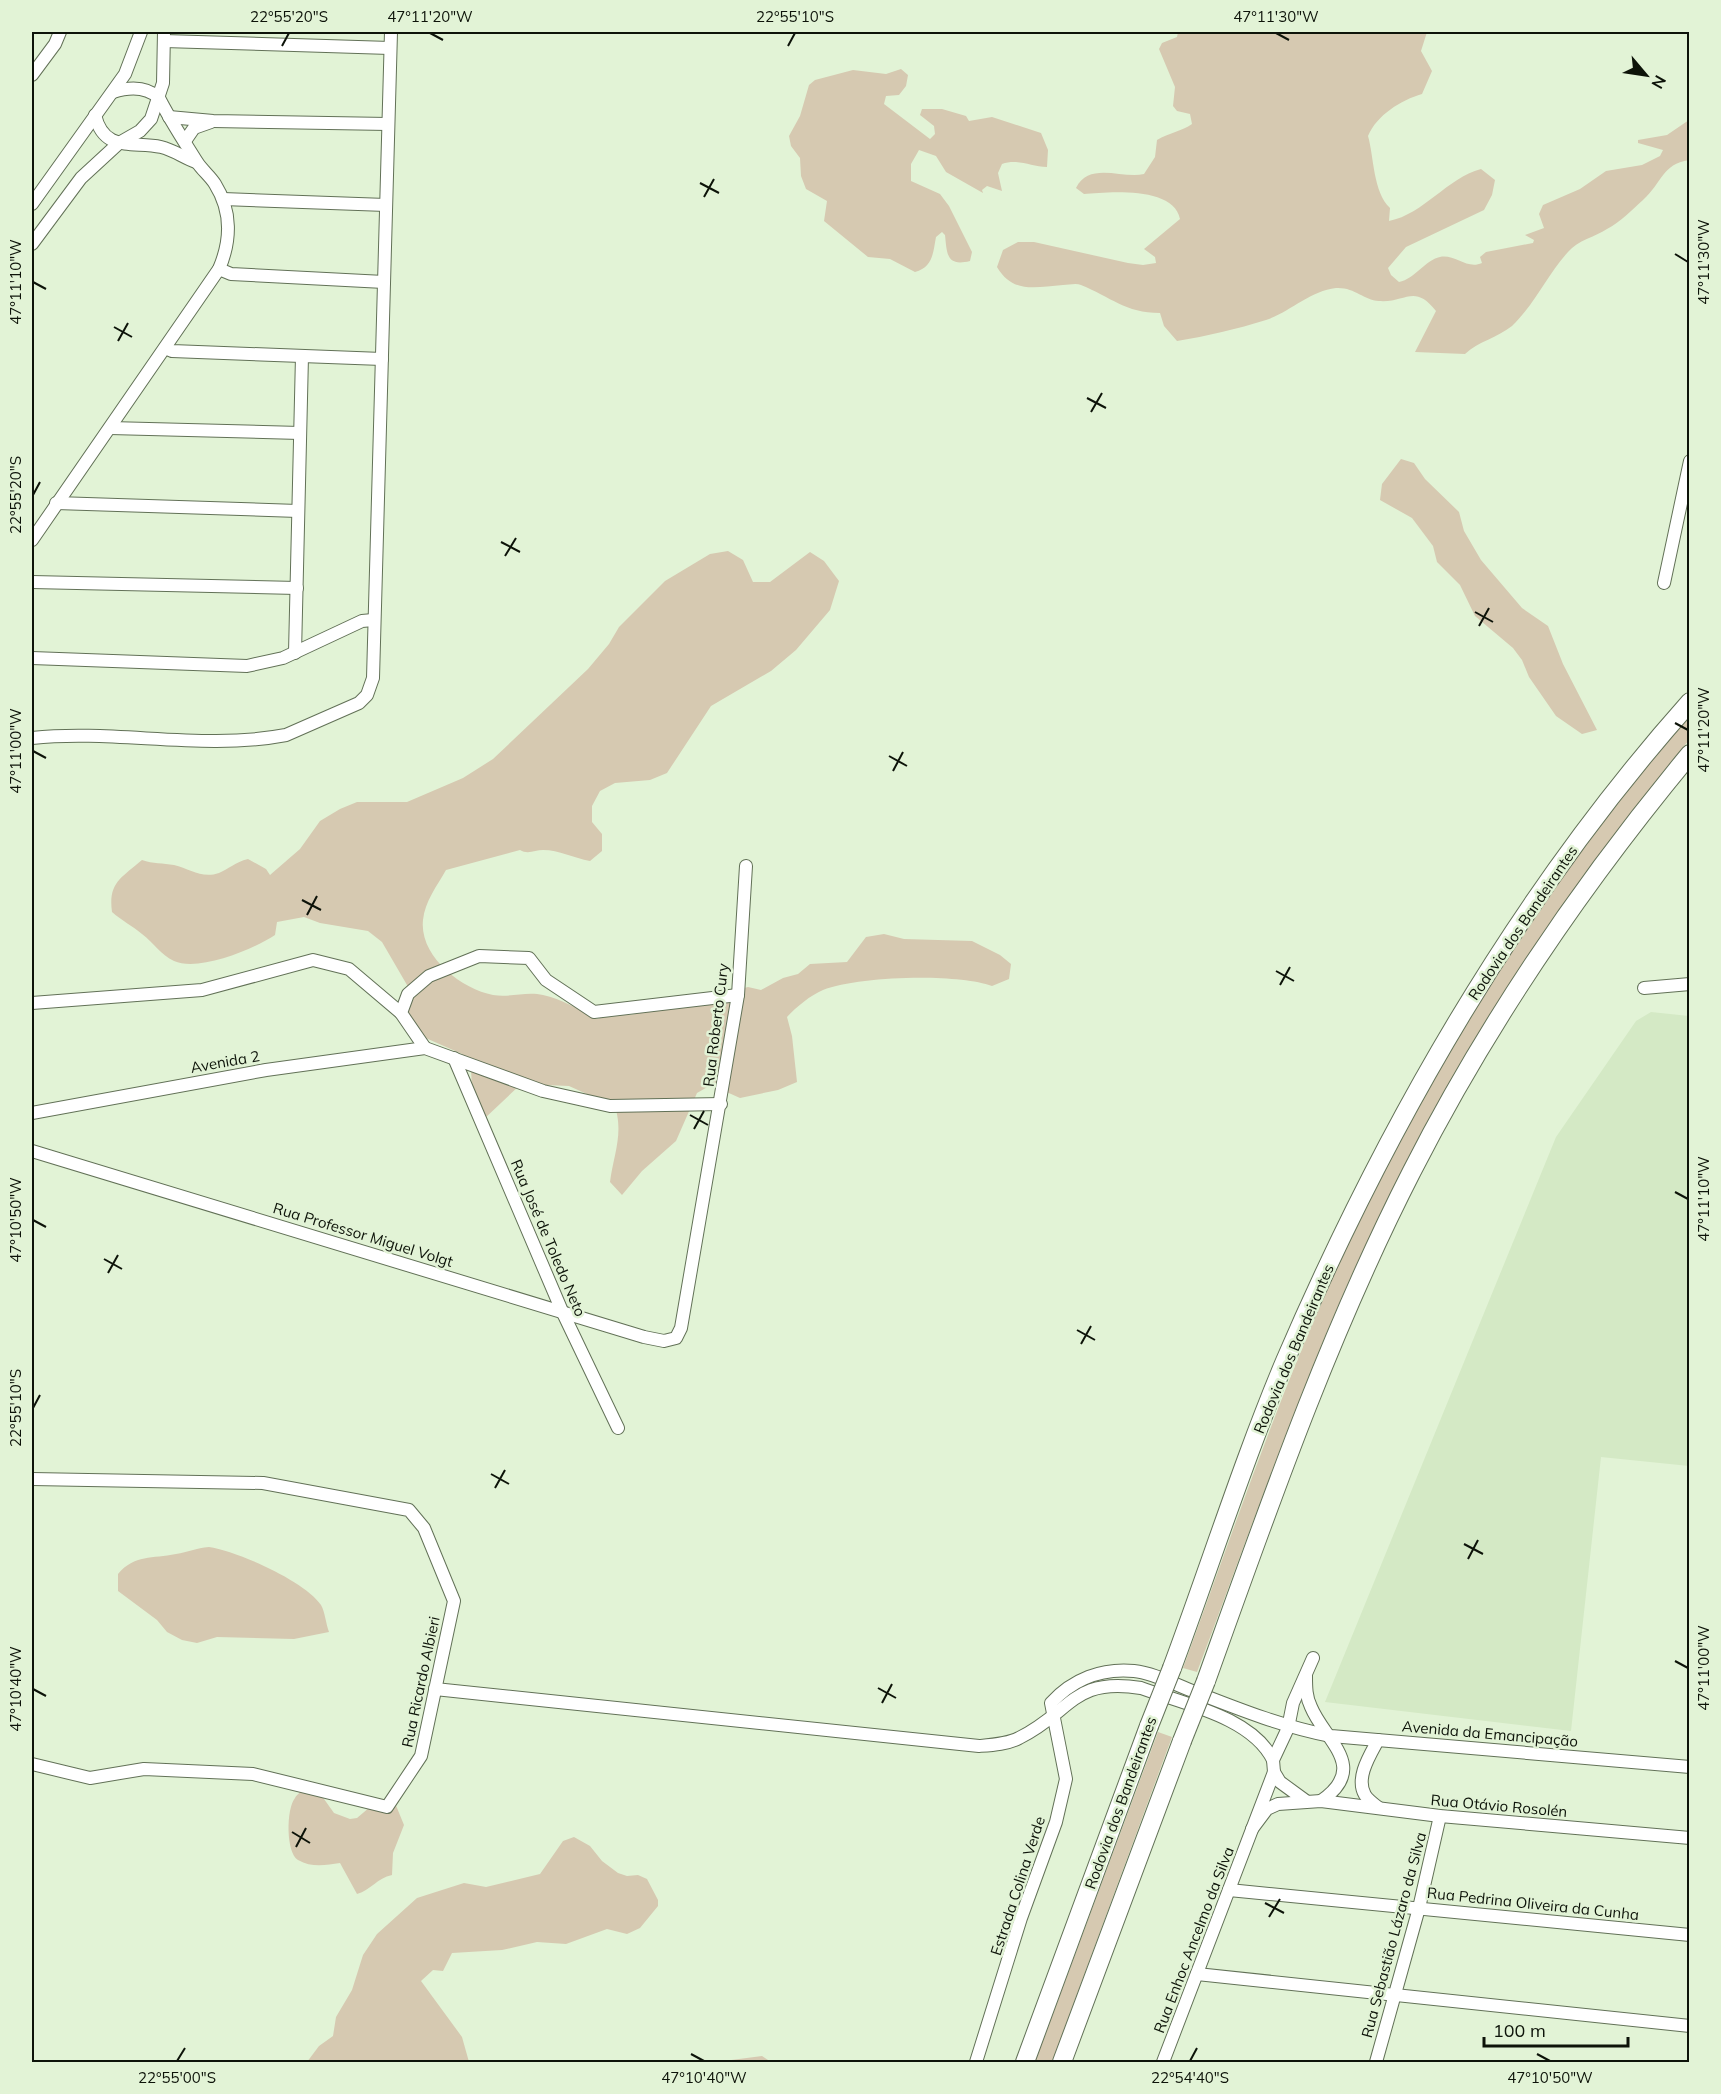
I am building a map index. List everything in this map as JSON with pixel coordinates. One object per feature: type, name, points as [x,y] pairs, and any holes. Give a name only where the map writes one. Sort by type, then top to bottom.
[{"type":"highway","name":"Rodovia dos Bandeirantes","points":[[1024,2062],[1284,1364],[1385,1150],[1457,1021],[1528,912],[1608,803],[1689,702]]},
{"type":"highway","points":[[1062,2062],[1206,1681],[1314,1385],[1411,1173],[1470,1064],[1548,943],[1609,856],[1689,754]]},
{"type":"street","points":[[32,75],[55,44],[60,32]]},
{"type":"street","points":[[32,204],[113,92],[129,65],[141,32]]},
{"type":"street","points":[[32,738],[101,737],[196,741],[286,735],[359,703],[367,695],[374,678],[373,620],[391,32]]},
{"type":"street","points":[[32,244],[73,187],[119,143],[146,126],[155,111],[163,83],[164,36],[390,48]]},
{"type":"street","points":[[32,540],[219,269],[228,240],[228,219],[223,200],[213,182],[196,162],[159,98],[152,92],[140,89],[113,92]]},
{"type":"street","points":[[95,115],[102,132],[119,143],[164,148],[196,162]]},
{"type":"street","points":[[169,117],[213,121],[388,124]]},
{"type":"street","points":[[185,141],[194,128],[213,121]]},
{"type":"street","points":[[223,200],[386,205]]},
{"type":"street","points":[[219,269],[231,274],[384,282]]},
{"type":"street","points":[[165,348],[172,351],[382,359]]},
{"type":"street","points":[[296,653],[302,356]]},
{"type":"street","points":[[110,428],[300,433]]},
{"type":"street","points":[[1664,583],[1689,461]]},
{"type":"street","points":[[56,503],[298,511]]},
{"type":"street","points":[[32,582],[297,588]]},
{"type":"street","points":[[32,658],[236,666],[270,662],[296,653],[362,621],[373,620]]},
{"type":"street","name":"Rua Roberto Cury","points":[[681,1328],[738,995],[746,866]]},
{"type":"street","points":[[401,1013],[408,994],[429,976],[479,956],[529,958],[546,980],[594,1012],[738,995]]},
{"type":"street","points":[[32,1003],[202,990],[313,960],[349,969],[401,1013],[425,1048],[543,1091],[610,1106],[721,1104]]},
{"type":"street","points":[[1644,988],[1689,984]]},
{"type":"street","name":"Avenida 2","points":[[32,1113],[266,1070],[425,1048]]},
{"type":"street","name":"Rua José de Toledo Neto","points":[[454,1058],[562,1311],[618,1428]]},
{"type":"street","name":"Rua Professor Miguel Volgt","points":[[32,1150],[664,1341],[676,1338],[681,1328]]},
{"type":"street","name":"Rua Ricardo Albieri","points":[[32,1479],[263,1483],[409,1510],[424,1528],[454,1601],[421,1756],[387,1807],[253,1774],[144,1769],[90,1779],[32,1764]]},
{"type":"street","points":[[1273,1766],[1288,1728],[1293,1703],[1312,1658]]},
{"type":"street","points":[[1052,1717],[1051,1703],[1074,1683],[1104,1673],[1133,1671],[1288,1728]]},
{"type":"street","points":[[1306,1674],[1306,1695],[1312,1710],[1332,1736],[1339,1753],[1343,1774],[1335,1791],[1321,1801]]},
{"type":"street","points":[[435,1689],[979,1746],[1018,1739],[1052,1717],[1069,1701],[1090,1689],[1115,1684],[1141,1688],[1237,1724],[1260,1739],[1286,1788],[1306,1801]]},
{"type":"street","name":"Estrada Colina Verde","points":[[976,2062],[1021,1918],[1056,1822],[1066,1779],[1052,1717]]},
{"type":"street","name":"Avenida da Emancipação","points":[[1288,1728],[1332,1736],[1689,1767]]},
{"type":"street","points":[[1378,1740],[1367,1761],[1361,1781],[1365,1795],[1380,1809]]},
{"type":"street","name":"Rua Enhoc Ancelmo da Silva","points":[[1163,2062],[1229,1890],[1273,1766]]},
{"type":"street","name":"Rua Enhoc Ancelmo da Silva","points":[[1252,1828],[1268,1809],[1278,1804],[1306,1801]]},
{"type":"street","name":"Rua Otávio Rosolén","points":[[1306,1801],[1440,1816],[1689,1838]]},
{"type":"street","name":"Rua Sebastião Lázaro da Silva","points":[[1376,2062],[1419,1908],[1440,1816]]},
{"type":"street","name":"Rua Pedrina Oliveira da Cunha","points":[[1229,1890],[1689,1935]]},
{"type":"street","points":[[1197,1974],[1689,2026]]},
{"type":"shaded area","points":[[1178,32],[1427,32],[1421,51],[1432,71],[1422,94],[1390,109],[1377,121],[1368,136],[1377,184],[1384,201],[1390,208],[1389,221],[1413,211],[1457,180],[1481,169],[1495,180],[1492,195],[1484,210],[1406,247],[1388,268],[1391,275],[1399,282],[1440,257],[1477,265],[1482,263],[1480,257],[1486,252],[1533,243],[1534,240],[1525,235],[1544,228],[1539,214],[1543,205],[1580,189],[1606,171],[1642,165],[1660,156],[1663,150],[1638,143],[1638,140],[1667,135],[1689,120],[1689,160],[1680,162],[1668,170],[1649,194],[1617,223],[1572,248],[1512,326],[1465,354],[1415,352],[1436,311],[1422,298],[1415,296],[1379,301],[1348,289],[1336,288],[1317,293],[1266,320],[1177,341],[1164,326],[1160,313],[1137,310],[1119,304],[1079,284],[1026,287],[1010,281],[997,267],[1003,250],[1018,242],[1034,242],[1128,263],[1143,265],[1156,263],[1155,257],[1144,249],[1180,219],[1175,208],[1166,201],[1139,193],[1084,194],[1076,188],[1089,175],[1097,173],[1144,174],[1155,157],[1157,140],[1192,124],[1190,114],[1177,111],[1173,106],[1175,87],[1159,49],[1162,43],[1177,37]]},
{"type":"shaded area","points":[[901,69],[908,75],[906,86],[899,95],[886,96],[884,104],[930,139],[935,134],[934,126],[920,115],[922,109],[942,109],[966,116],[969,121],[992,117],[1041,133],[1048,150],[1047,167],[1019,162],[1002,164],[998,173],[1002,191],[987,186],[982,190],[983,193],[946,172],[936,156],[919,150],[911,164],[911,181],[940,194],[949,206],[972,252],[970,261],[956,262],[949,257],[945,235],[942,232],[936,237],[929,263],[921,270],[915,272],[890,259],[868,257],[824,221],[827,201],[806,189],[801,176],[800,158],[791,146],[789,136],[800,116],[809,85],[815,80],[853,70],[886,74]]},
{"type":"shaded area","points":[[1401,459],[1414,463],[1425,479],[1459,512],[1464,531],[1481,560],[1522,608],[1548,626],[1563,664],[1597,730],[1582,734],[1556,716],[1529,677],[1522,660],[1513,648],[1475,616],[1460,585],[1437,562],[1433,546],[1412,518],[1380,500],[1382,484]]},
{"type":"shaded area","points":[[728,551],[743,560],[753,582],[770,582],[810,552],[824,561],[839,581],[830,610],[796,650],[771,671],[711,706],[667,773],[650,780],[615,783],[600,791],[592,806],[592,822],[602,834],[602,851],[590,861],[549,850],[529,852],[520,850],[446,870],[429,900],[423,920],[428,946],[435,958],[456,978],[481,992],[499,996],[543,995],[564,1002],[597,1019],[614,1013],[630,1015],[681,1005],[748,987],[761,990],[783,978],[798,974],[810,964],[847,962],[866,937],[884,934],[904,939],[972,941],[1000,955],[1011,964],[1009,979],[992,986],[956,979],[883,979],[839,985],[818,992],[787,1017],[792,1036],[797,1082],[778,1090],[740,1098],[711,1085],[697,1093],[676,1141],[642,1171],[622,1195],[610,1182],[618,1142],[618,1122],[613,1101],[598,1099],[569,1086],[521,1084],[484,1119],[472,1089],[471,1069],[462,1054],[412,1032],[405,1005],[414,997],[382,942],[368,931],[320,923],[304,917],[277,922],[275,935],[254,947],[211,961],[185,964],[169,958],[139,931],[112,912],[111,902],[114,888],[122,877],[142,860],[213,875],[248,859],[266,869],[270,875],[300,849],[320,821],[340,809],[357,802],[407,802],[463,778],[493,759],[588,669],[609,644],[619,627],[665,581],[710,554]]},
{"type":"shaded area","points":[[1689,715],[1689,740],[1639,804],[1543,936],[1457,1073],[1417,1144],[1380,1216],[1325,1337],[1197,1672],[1183,1668],[1258,1460],[1320,1306],[1368,1203],[1421,1100],[1480,1000],[1543,903],[1590,838]]},
{"type":"shaded area","points":[[1651,1012],[1689,1016],[1689,1466],[1601,1457],[1571,1731],[1325,1702],[1556,1137],[1636,1021]]},
{"type":"shaded area","points":[[209,1547],[236,1554],[270,1568],[301,1586],[321,1605],[329,1632],[294,1639],[217,1637],[197,1643],[182,1640],[167,1632],[157,1620],[118,1591],[118,1574],[137,1560]]},
{"type":"shaded area","points":[[1158,1732],[1172,1737],[1052,2062],[1035,2062]]},
{"type":"shaded area","points":[[306,1789],[319,1792],[334,1813],[350,1819],[357,1818],[370,1807],[395,1803],[404,1825],[393,1853],[392,1875],[357,1894],[340,1863],[314,1865],[303,1863],[294,1856],[289,1840],[290,1811],[295,1798]]},
{"type":"shaded area","points":[[574,1837],[590,1846],[602,1861],[618,1873],[627,1876],[638,1875],[647,1879],[658,1900],[658,1906],[640,1928],[627,1934],[607,1929],[566,1944],[537,1942],[502,1950],[452,1953],[443,1971],[433,1970],[421,1981],[462,2037],[469,2062],[307,2062],[319,2046],[333,2036],[336,2017],[352,1990],[363,1955],[377,1934],[417,1898],[464,1883],[486,1887],[540,1874],[563,1841]]},
{"type":"shaded area","points":[[762,2056],[771,2062],[716,2062]]}]
